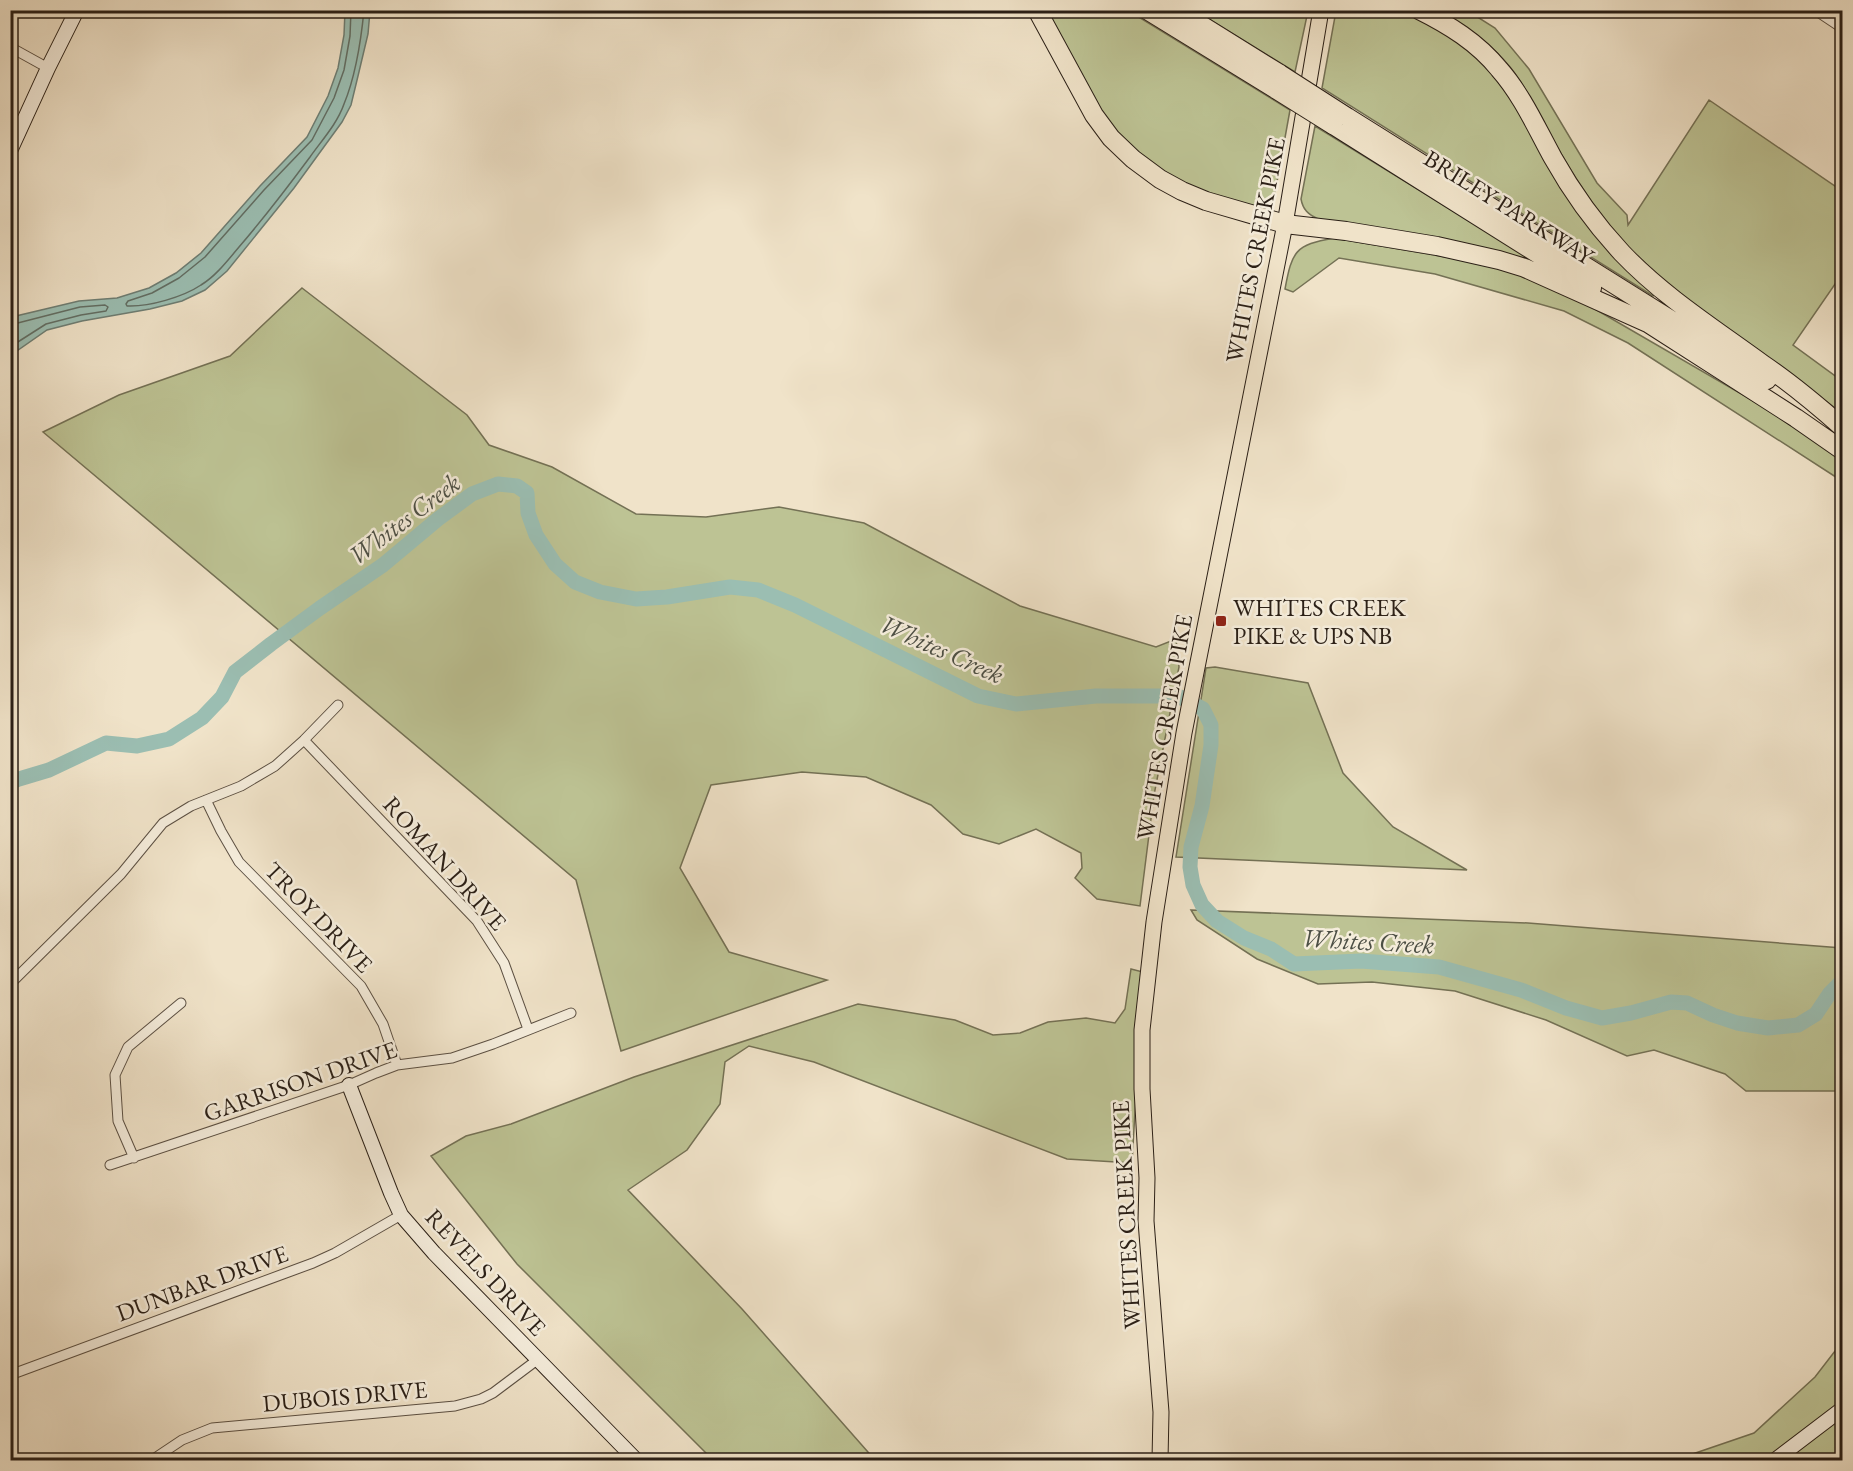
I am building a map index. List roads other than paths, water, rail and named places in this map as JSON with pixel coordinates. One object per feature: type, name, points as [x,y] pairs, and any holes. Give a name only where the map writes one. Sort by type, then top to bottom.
[{"type":"highway","points":[[1037,10],[1094,115],[1111,138],[1133,159],[1160,179],[1182,191],[1206,201],[1285,224],[1346,231],[1437,246],[1499,260],[1525,268],[1650,324]]},
{"type":"highway","name":"BRILEY PARKWAY","points":[[1147,10],[1278,82]]},
{"type":"highway","name":"BRILEY PARKWAY","points":[[1177,10],[1278,82],[1340,121],[1842,427]]},
{"type":"highway","points":[[1419,10],[1465,37],[1498,68],[1515,89],[1569,186],[1587,212],[1640,272],[1678,304],[1808,397],[1842,427]]},
{"type":"highway","name":"BRILEY PARKWAY","points":[[1340,121],[1842,450]]},
{"type":"main road","name":"WHITES CREEK PIKE","points":[[1160,1461],[1161,1412],[1146,1221],[1147,1178],[1142,1089],[1142,1030],[1155,916],[1184,733],[1285,224],[1321,10]]},
{"type":"street","points":[[10,151],[77,10]]},
{"type":"street","points":[[1815,10],[1842,28]]},
{"type":"street","points":[[10,47],[48,68]]},
{"type":"street","points":[[10,984],[121,874],[163,823],[191,806],[241,786],[275,766],[338,705]]},
{"type":"street","name":"ROMAN DRIVE","points":[[304,740],[477,921],[504,963],[528,1029]]},
{"type":"street","name":"TROY DRIVE","points":[[206,800],[239,862],[361,986],[384,1024],[398,1065]]},
{"type":"street","points":[[134,1158],[118,1121],[115,1075],[128,1047],[181,1003]]},
{"type":"street","name":"GARRISON DRIVE","points":[[110,1165],[349,1085],[398,1065],[452,1058],[571,1013]]},
{"type":"street","name":"REVELS DRIVE","points":[[349,1085],[401,1215],[428,1246],[636,1461]]},
{"type":"street","name":"DUNBAR DRIVE","points":[[10,1376],[313,1263],[401,1215]]},
{"type":"street","name":"DUBOIS DRIVE","points":[[152,1461],[182,1440],[212,1428],[455,1406],[493,1393],[537,1360]]},
{"type":"street","points":[[1775,1461],[1842,1409]]},
{"type":"water","points":[[345,11],[370,11],[368,34],[351,105],[342,122],[294,188],[227,271],[205,290],[182,301],[47,330],[11,357],[11,320],[16,316],[79,301],[117,298],[149,288],[176,273],[201,253],[307,137],[328,96],[338,68],[344,35]]},
{"type":"waterway","name":"Whites Creek","points":[[10,783],[49,770],[106,743],[137,746],[169,739],[202,718],[222,697],[235,672],[320,608],[383,565],[472,494],[498,484],[517,486],[527,493],[528,513],[536,535],[555,564],[575,582],[600,592],[636,599],[667,597],[730,587],[758,590],[795,605],[978,696],[1016,704],[1096,696],[1178,696],[1203,709],[1211,725],[1211,745],[1202,806],[1191,847],[1190,867],[1193,885],[1202,905],[1217,921],[1244,938],[1271,949],[1294,964],[1361,961],[1439,967],[1521,990],[1566,1008],[1602,1018],[1671,1002],[1687,1003],[1737,1023],[1768,1028],[1798,1025],[1816,1014],[1830,993],[1842,981]]},
{"type":"place","name":"WHITES CREEK PIKE & UPS NB","points":[[1221,621]]}]
